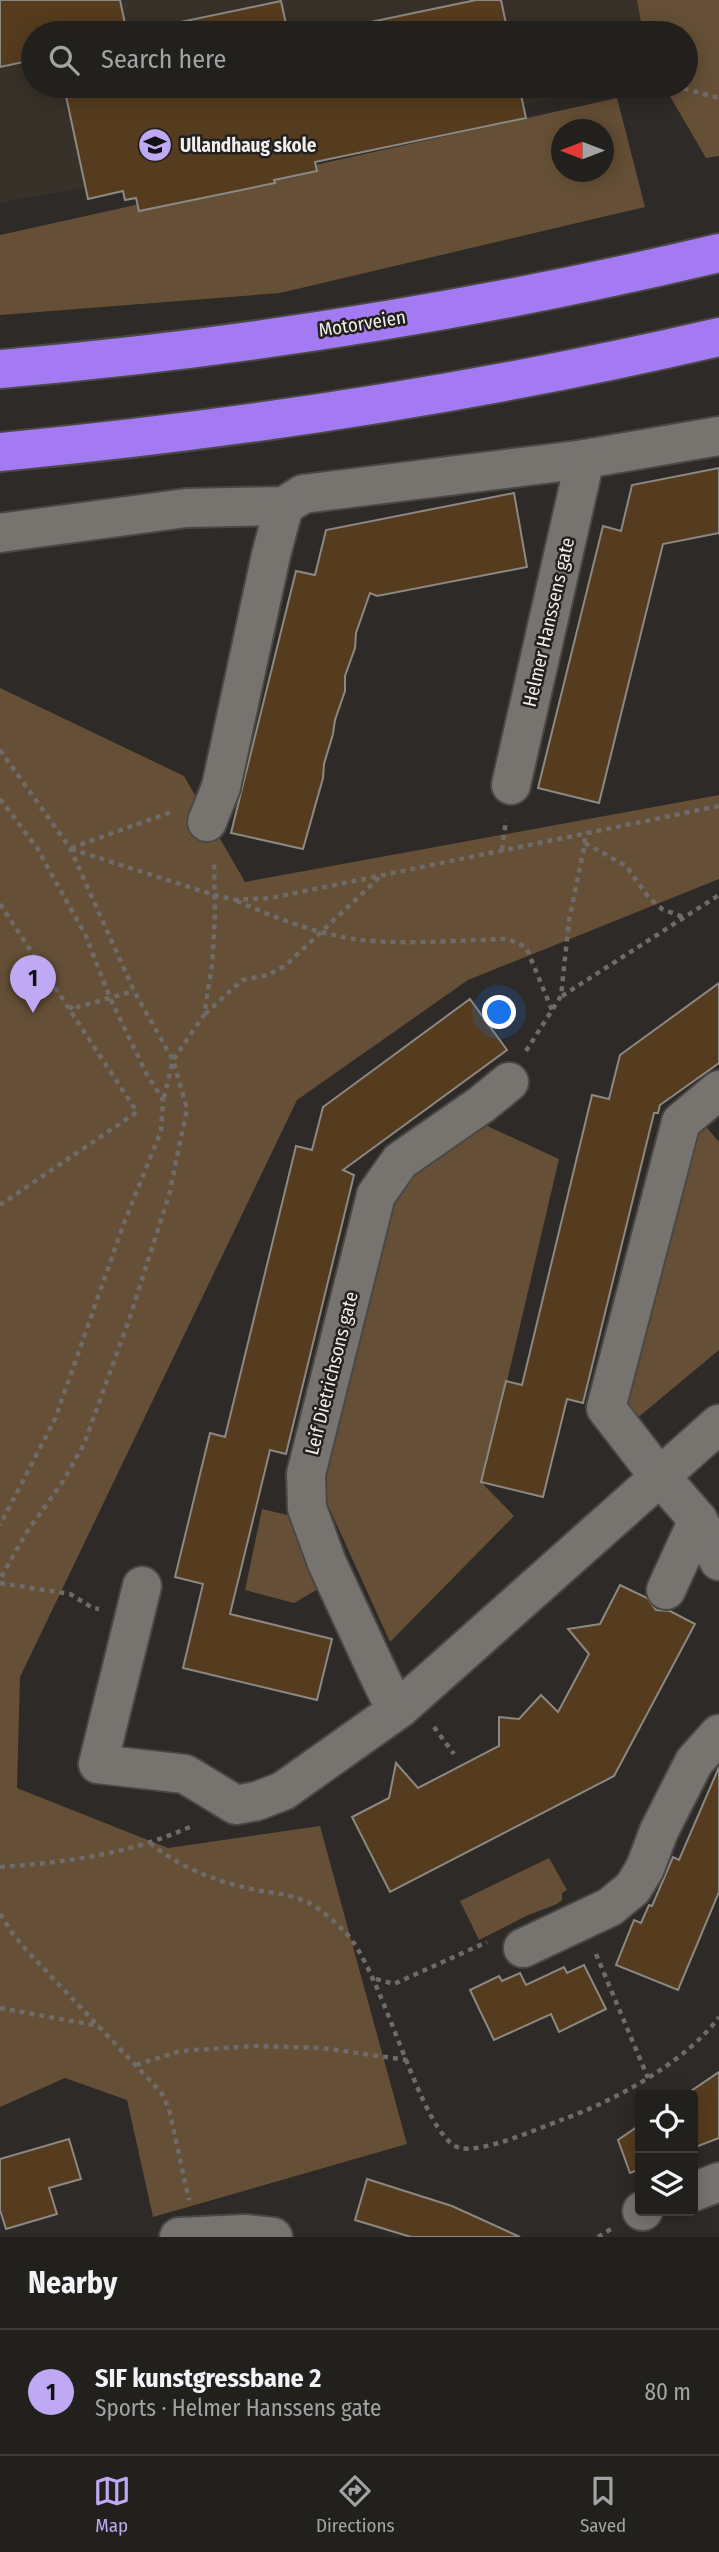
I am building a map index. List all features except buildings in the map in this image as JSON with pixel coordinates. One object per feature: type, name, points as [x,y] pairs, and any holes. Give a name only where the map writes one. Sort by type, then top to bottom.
[{"type":"highway","name":"Motorveien","points":[[12,366],[194,349],[439,312],[603,280],[719,253]]},
{"type":"highway","points":[[0,452],[206,429],[458,392],[621,360],[719,337]]},
{"type":"street","points":[[0,533],[186,508],[284,506],[303,494],[585,459],[719,436]]},
{"type":"street","name":"Helmer Hanssens gate","points":[[511,785],[585,459]]},
{"type":"street","points":[[207,822],[220,787],[284,506]]},
{"type":"street","name":"Leif Dietrichsons gate","points":[[400,1708],[388,1694],[327,1563],[307,1508],[306,1474],[376,1195],[400,1161],[509,1082]]},
{"type":"street","points":[[719,1090],[681,1122],[606,1408],[698,1520],[719,1561]]},
{"type":"street","points":[[138,1601],[98,1764],[185,1774],[236,1805],[257,1801],[283,1791],[400,1708],[719,1424]]},
{"type":"street","points":[[666,1590],[698,1520]]},
{"type":"street","points":[[510,1943],[582,1921],[610,1907],[633,1888],[694,1762],[719,1734]]},
{"type":"street","points":[[698,2190],[719,2182]]},
{"type":"street","points":[[186,2236],[244,2234],[273,2237]]},
{"type":"path","points":[[698,92],[719,98]]},
{"type":"path","points":[[0,750],[70,848],[134,991],[173,1060],[187,1109],[169,1195],[130,1317],[84,1444],[62,1483],[26,1533],[0,1581],[70,1594],[93,1608],[138,1601]]},
{"type":"path","points":[[0,799],[43,859],[86,936],[110,998],[146,1073],[163,1100]]},
{"type":"path","points":[[236,900],[271,898],[719,806]]},
{"type":"path","points":[[70,848],[177,809],[197,814],[207,822],[214,840],[215,917],[212,965],[204,1015]]},
{"type":"path","points":[[561,996],[569,920],[585,843],[584,833]]},
{"type":"path","points":[[585,843],[626,866],[649,898],[662,909],[684,917]]},
{"type":"path","points":[[70,848],[236,900],[323,931],[360,940],[508,939],[526,947],[552,1010]]},
{"type":"path","points":[[0,1525],[55,1419],[124,1223],[161,1131],[163,1100],[173,1060],[204,1015],[242,980],[268,975],[285,966],[383,874]]},
{"type":"path","points":[[509,1082],[532,1039],[561,996],[719,895]]},
{"type":"path","points":[[0,904],[137,1112],[0,1205]]},
{"type":"path","points":[[69,1009],[76,1004],[78,1007],[134,991]]},
{"type":"path","points":[[442,1736],[454,1754]]},
{"type":"path","points":[[0,1867],[69,1862],[150,1843],[236,1805]]},
{"type":"path","points":[[150,1843],[164,1854],[200,1873],[222,1881],[282,1893],[309,1903],[347,1934],[375,1979],[438,2129],[449,2143],[463,2148],[481,2147],[577,2115],[615,2098],[690,2047],[719,2017]]},
{"type":"path","points":[[0,1914],[13,1934],[161,2092],[169,2109],[189,2198],[186,2236]]},
{"type":"path","points":[[582,1921],[648,2078]]},
{"type":"path","points":[[375,1979],[394,1984],[464,1954],[510,1943]]},
{"type":"path","points":[[0,2008],[99,2026]]},
{"type":"path","points":[[136,2065],[180,2051],[255,2046],[322,2048],[407,2060]]},
{"type":"shaded area","name":"Ullandhaug skole","points":[[0,0],[639,0],[643,21],[21,21],[21,98],[557,98],[0,203]]},
{"type":"shaded area","points":[[637,0],[719,0],[719,156],[706,158],[671,98],[698,98],[698,21],[641,21]]},
{"type":"shaded area","points":[[617,98],[645,207],[280,293],[0,315],[0,235]]},
{"type":"shaded area","points":[[0,688],[184,776],[245,882],[719,795],[719,879],[468,980],[297,1100],[20,1677],[17,1788],[168,1848],[320,1826],[407,2144],[153,2217],[127,2100],[65,2078],[0,2107]]},
{"type":"shaded area","points":[[696,1115],[719,1142],[719,1350],[635,1420],[624,1389]]},
{"type":"shaded area","points":[[483,1124],[559,1159],[483,1484],[514,1516],[390,1642],[321,1490],[389,1211],[411,1166]]},
{"type":"shaded area","points":[[262,1509],[296,1517],[325,1585],[294,1603],[245,1590]]},
{"type":"shaded area","points":[[549,1858],[567,1890],[562,1893],[562,1900],[479,1940],[460,1901]]},
{"type":"place","name":"Ullandhaug skole","points":[[155,145]]},
{"type":"place","name":"SIF kunstgressbane 2","points":[[33,1013]]}]
